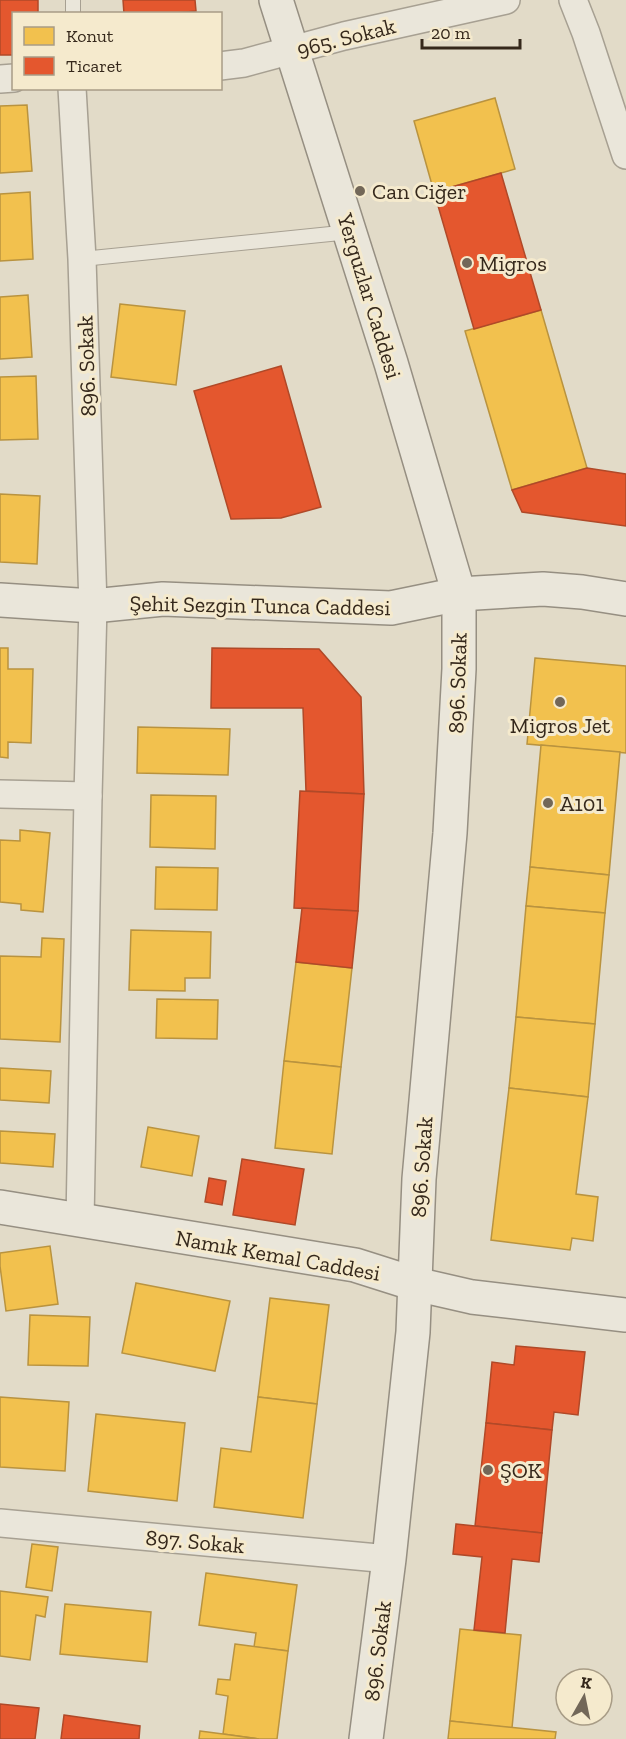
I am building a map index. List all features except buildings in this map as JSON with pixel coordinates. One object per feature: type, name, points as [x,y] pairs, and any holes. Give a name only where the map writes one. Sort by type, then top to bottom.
[{"type":"street","name":"Yerguzlar Caddesi","points":[[276,0],[394,374],[459,594]]},
{"type":"street","name":"965. Sokak","points":[[222,66],[244,63],[344,36],[506,0]]},
{"type":"street","points":[[573,0],[626,155]]},
{"type":"street","name":"896. Sokak","points":[[72,90],[82,259],[93,606],[80,1221]]},
{"type":"street","name":"Şehit Sezgin Tunca Caddesi","points":[[0,600],[93,606],[163,599],[391,608],[459,594],[543,589],[626,599]]},
{"type":"street","name":"896. Sokak","points":[[366,1739],[389,1559],[411,1343],[420,1167],[450,833],[459,669],[459,594]]},
{"type":"street","points":[[0,794],[88,796]]},
{"type":"street","name":"Namık Kemal Caddesi","points":[[0,1207],[355,1265],[415,1284],[472,1297],[626,1315]]},
{"type":"street","name":"897. Sokak","points":[[0,1523],[389,1559]]},
{"type":"lane","points":[[82,259],[350,232]]},
{"type":"place","name":"Can Ciğer","points":[[360,191]]},
{"type":"place","name":"Migros","points":[[467,263]]},
{"type":"place","name":"Migros Jet","points":[[560,702]]},
{"type":"place","name":"A101","points":[[548,803]]},
{"type":"place","name":"ŞOK","points":[[488,1470]]}]
